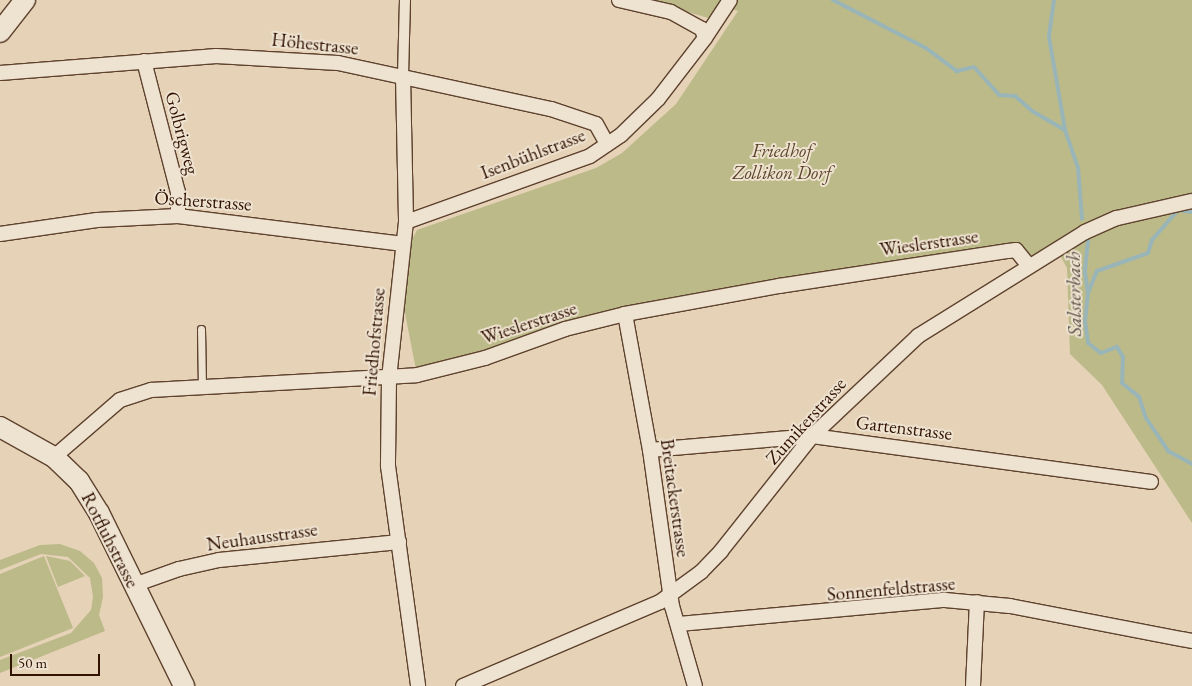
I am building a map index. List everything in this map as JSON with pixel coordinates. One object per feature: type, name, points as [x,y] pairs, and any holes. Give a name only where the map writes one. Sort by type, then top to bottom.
[{"type":"main road","points":[[0,32],[25,0]]},
{"type":"main road","name":"Rotfluhstrasse","points":[[0,427],[54,457],[79,481],[134,585],[184,686]]},
{"type":"street","name":"Friedhofstrasse","points":[[405,0],[406,222],[388,379],[388,466],[418,686]]},
{"type":"street","points":[[619,0],[671,12],[702,29],[705,38]]},
{"type":"street","name":"Isenbühlstrasse","points":[[406,222],[590,156],[607,144],[658,99],[705,38],[730,0]]},
{"type":"street","name":"Höhestrasse","points":[[0,73],[144,61],[247,56],[338,63],[498,96],[583,118],[596,124],[607,144]]},
{"type":"street","name":"Golbrigweg","points":[[144,61],[178,192],[178,216]]},
{"type":"street","name":"Zumikerstrasse","points":[[462,686],[631,616],[671,594],[721,551],[812,436],[918,336],[1028,265],[1085,232],[1117,218],[1192,201]]},
{"type":"street","name":"Öscherstrasse","points":[[0,234],[121,217],[178,216],[403,244]]},
{"type":"street","name":"Wieslerstrasse","points":[[54,457],[120,400],[151,390],[202,386],[388,379],[485,358],[565,328],[625,314],[868,271],[1016,250],[1028,265]]},
{"type":"street","name":"Breitackerstrasse","points":[[625,314],[650,450],[671,594],[695,686]]},
{"type":"street","name":"Gartenstrasse","points":[[650,450],[812,436],[1151,482]]},
{"type":"street","name":"Neuhausstrasse","points":[[134,585],[179,569],[220,560],[399,542]]},
{"type":"street","points":[[973,686],[977,602]]},
{"type":"street","name":"Sonnenfeldstrasse","points":[[679,624],[782,617],[906,603],[977,602],[1192,641]]},
{"type":"lane","points":[[201,329],[202,386]]},
{"type":"green space","points":[[646,0],[724,0],[712,19]]},
{"type":"green space","name":"Friedhof Zollikon Dorf","points":[[730,0],[1192,0],[1192,523],[1102,385],[1070,354],[1067,268],[1056,248],[1028,265],[1016,251],[625,314],[417,375],[404,308],[411,242],[417,230],[596,168],[622,153],[676,104],[738,11],[725,7]]},
{"type":"green space","points":[[60,544],[80,551],[94,563],[102,578],[103,597],[99,615],[105,631],[0,673],[0,660],[71,633],[91,610],[93,597],[90,578],[68,557],[41,554],[0,570],[0,560],[40,545]]},
{"type":"green space","points":[[44,556],[73,628],[0,657],[0,574]]},
{"type":"green space","points":[[46,556],[70,561],[85,576],[58,587]]},
{"type":"waterway","points":[[833,0],[926,48],[957,71],[974,67],[999,95],[1015,96],[1032,111],[1065,130]]},
{"type":"waterway","name":"Salsterbach","points":[[1054,0],[1049,37],[1065,130],[1078,167],[1082,219]]},
{"type":"waterway","points":[[1088,293],[1097,271],[1148,253],[1152,240],[1178,210],[1192,212]]},
{"type":"waterway","name":"Salsterbach","points":[[1088,241],[1085,272],[1088,293],[1085,321],[1088,343],[1101,353],[1117,347],[1123,357],[1122,383],[1139,397],[1146,418],[1168,451],[1192,464]]}]
